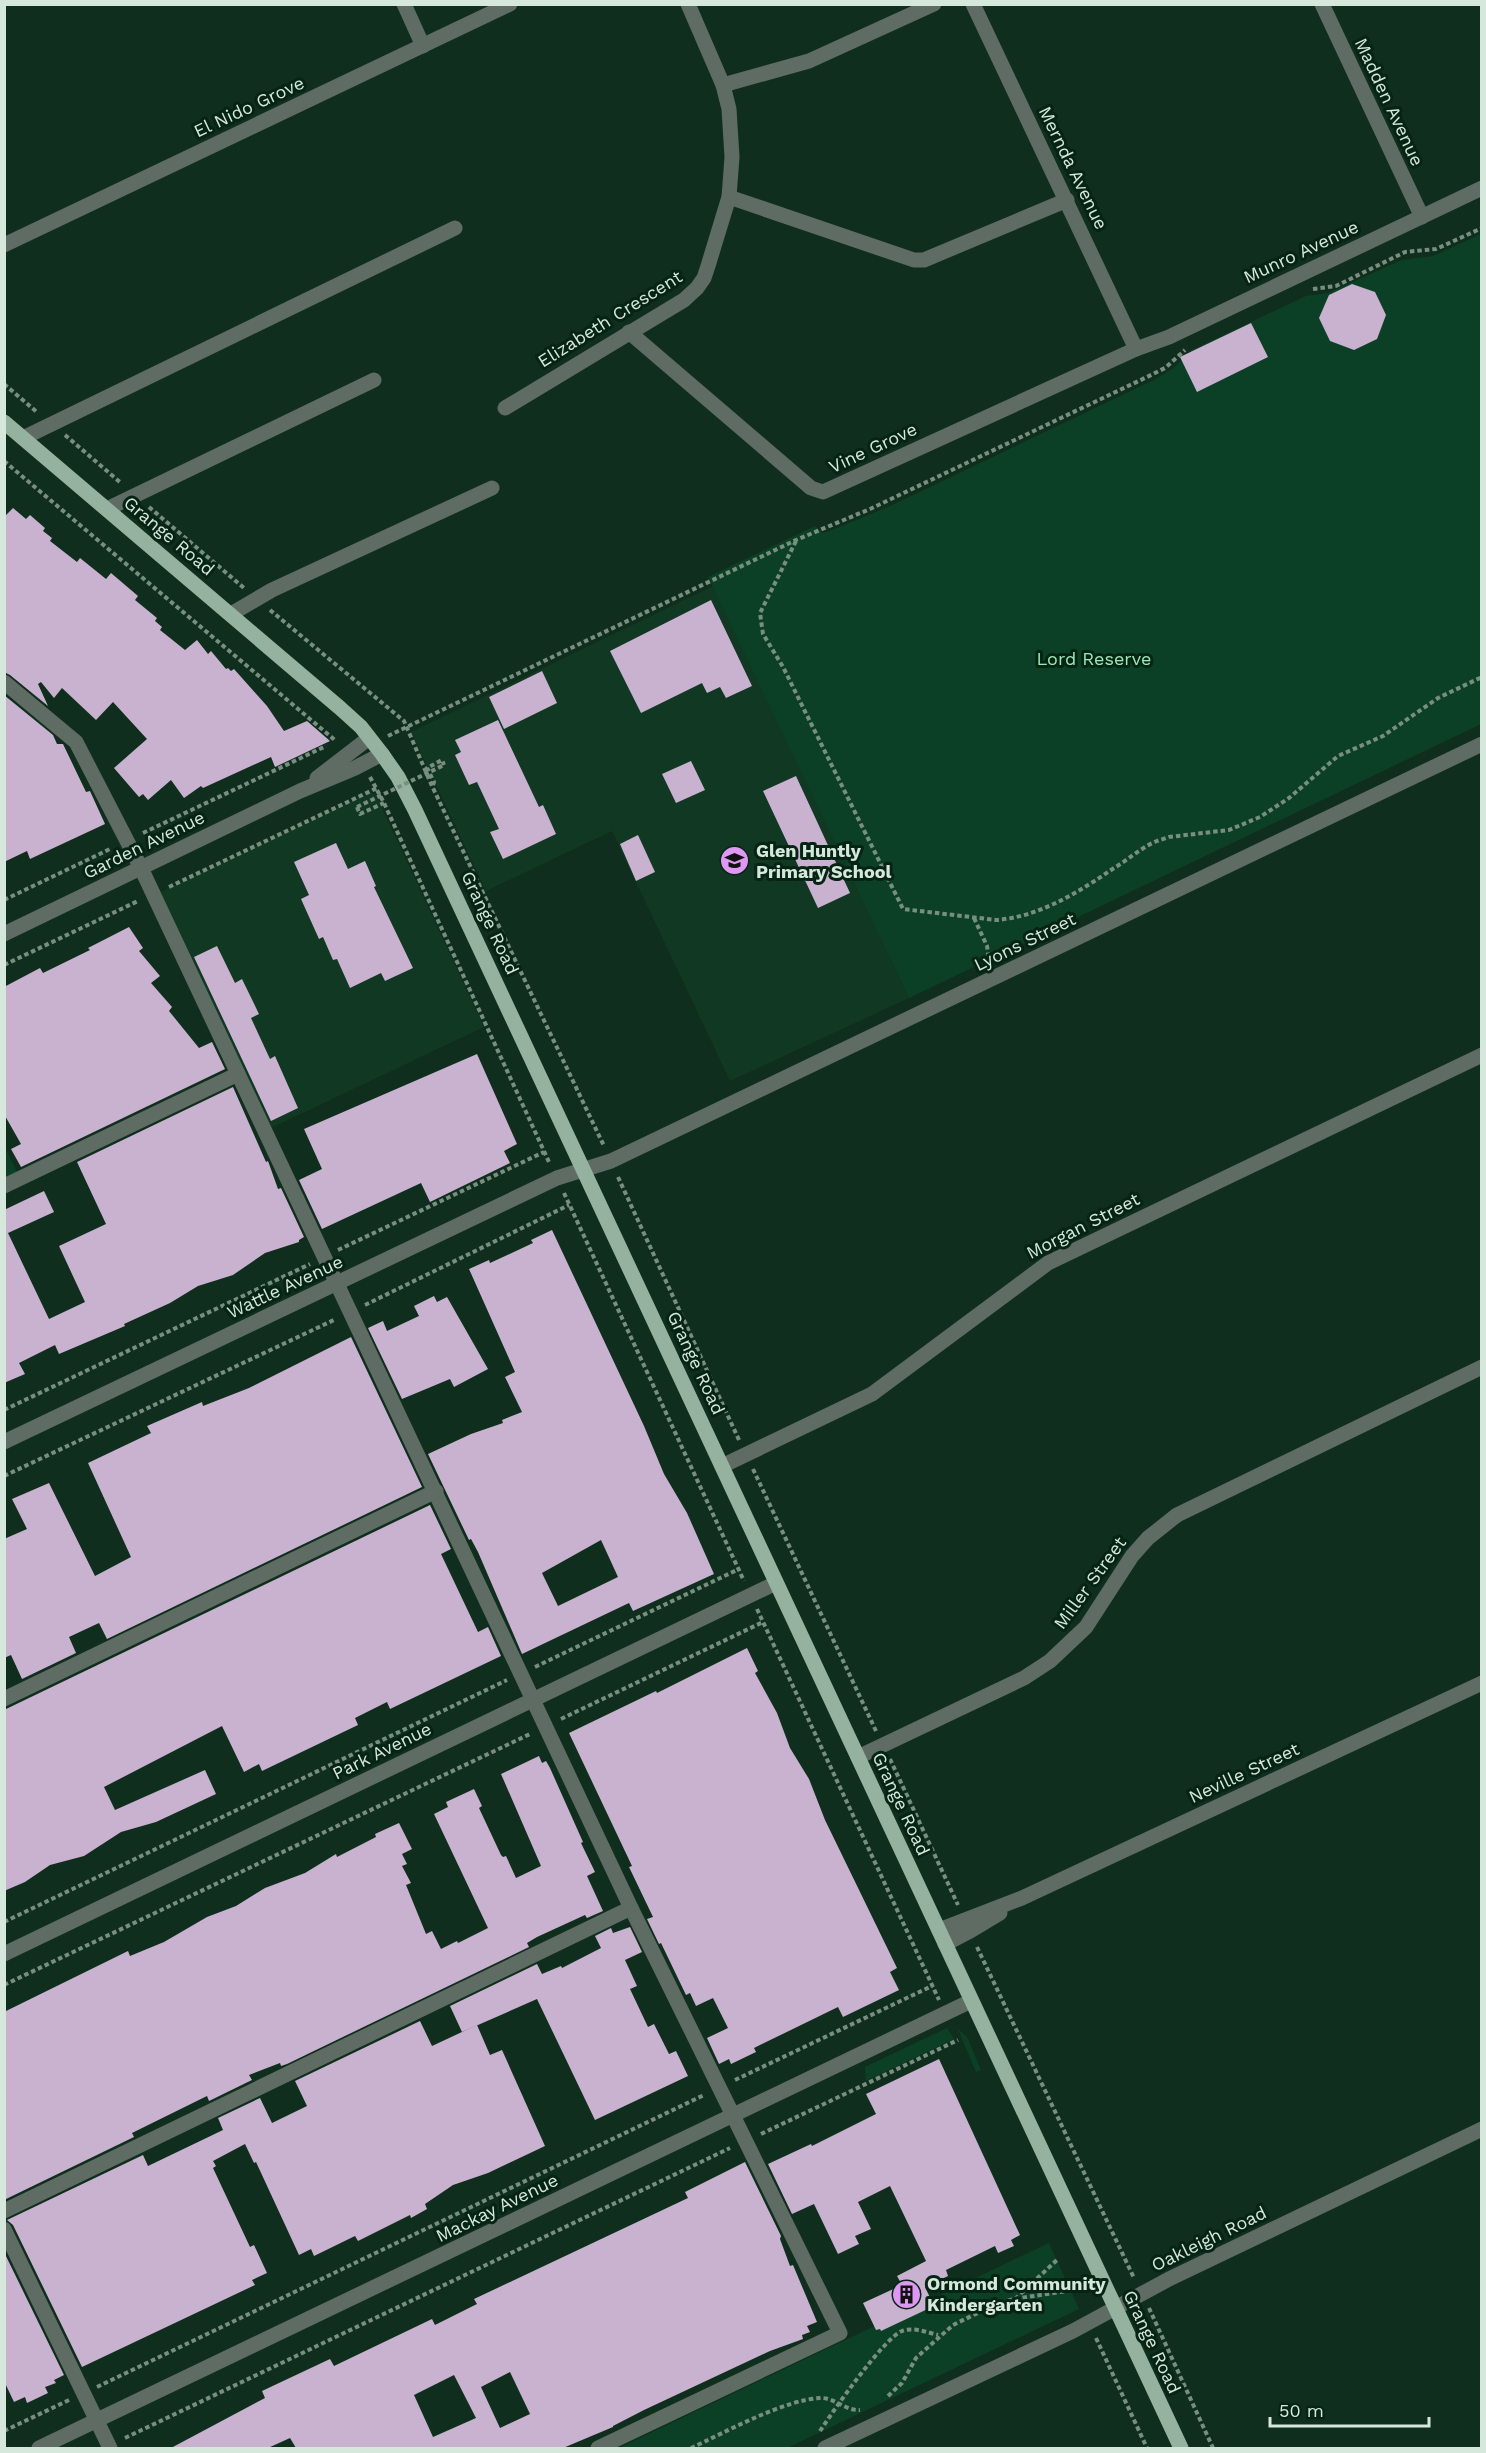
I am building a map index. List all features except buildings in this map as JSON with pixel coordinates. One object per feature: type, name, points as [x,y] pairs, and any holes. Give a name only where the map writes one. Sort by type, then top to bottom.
[{"type":"main road","name":"Grange Road","points":[[4,422],[331,700],[375,745],[398,777],[1181,2448]]},
{"type":"street","points":[[404,4],[423,46]]},
{"type":"street","name":"El Nido Grove","points":[[4,245],[510,4]]},
{"type":"street","name":"Elizabeth Crescent","points":[[505,408],[684,300],[704,278],[729,197],[732,133],[723,85],[688,4]]},
{"type":"street","points":[[723,85],[809,61],[934,4]]},
{"type":"street","name":"Mernda Avenue","points":[[973,4],[1136,349]]},
{"type":"street","name":"Madden Avenue","points":[[1322,4],[1422,217]]},
{"type":"street","name":"Munro Avenue","points":[[1136,349],[1169,337],[1482,188]]},
{"type":"street","points":[[729,197],[914,260],[924,260],[1067,200]]},
{"type":"street","points":[[23,438],[455,228]]},
{"type":"street","name":"Vine Grove","points":[[629,333],[811,488],[823,492],[1136,349]]},
{"type":"street","points":[[107,509],[374,380]]},
{"type":"street","points":[[231,614],[272,590],[492,488]]},
{"type":"street","points":[[4,682],[75,742],[141,868],[631,1908],[840,2333],[598,2448]]},
{"type":"street","name":"Lyons Street","points":[[584,1170],[621,1156],[1482,744]]},
{"type":"street","name":"Garden Avenue","points":[[4,933],[300,791],[375,745]]},
{"type":"street","name":"Morgan Street","points":[[722,1466],[872,1394],[1048,1263],[1482,1055]]},
{"type":"street","points":[[4,1186],[238,1074]]},
{"type":"street","name":"Wattle Avenue","points":[[4,1442],[565,1174],[584,1170]]},
{"type":"street","name":"Miller Street","points":[[858,1757],[1024,1678],[1050,1661],[1086,1627],[1132,1556],[1148,1538],[1177,1515],[1482,1367]]},
{"type":"street","points":[[4,1699],[436,1491]]},
{"type":"street","name":"Park Avenue","points":[[4,1954],[776,1583]]},
{"type":"street","name":"Neville Street","points":[[942,1937],[1482,1683]]},
{"type":"street","points":[[4,2211],[631,1908]]},
{"type":"street","name":"Mackay Avenue","points":[[39,2448],[971,2001]]},
{"type":"street","name":"Oakleigh Road","points":[[820,2444],[1073,2331],[1169,2279],[1482,2128]]},
{"type":"street","points":[[4,2229],[110,2447]]},
{"type":"path","points":[[1305,290],[1336,286],[1405,252],[1436,249],[1482,228]]},
{"type":"path","points":[[375,745],[796,540],[870,508],[1147,377],[1165,368],[1189,346]]},
{"type":"path","points":[[796,540],[760,613],[763,634],[783,667],[903,909],[996,920],[1027,915],[1091,884],[1157,841],[1169,837],[1229,830],[1260,818],[1289,798],[1338,756],[1383,736],[1438,698],[1482,678]]},
{"type":"path","points":[[4,900],[336,741]]},
{"type":"path","points":[[384,803],[360,814],[357,807],[444,765],[442,760],[427,768],[434,782],[432,786]]},
{"type":"path","points":[[4,965],[377,788]]},
{"type":"path","points":[[974,917],[987,946],[990,963]]},
{"type":"path","points":[[4,1410],[544,1152]]},
{"type":"path","points":[[4,1476],[569,1205]]},
{"type":"path","points":[[4,1922],[739,1569]]},
{"type":"path","points":[[4,1985],[763,1622]]},
{"type":"path","points":[[4,2431],[932,1986]]},
{"type":"path","points":[[110,2447],[958,2040]]},
{"type":"path","points":[[1014,2299],[1058,2259]]},
{"type":"path","points":[[881,2402],[902,2383],[916,2358],[953,2325],[988,2308],[1014,2299],[1071,2290],[1082,2284]]},
{"type":"path","points":[[1149,2308],[1213,2448]]},
{"type":"path","points":[[820,2444],[838,2404],[894,2336],[912,2329],[939,2336]]},
{"type":"path","points":[[1096,2338],[1147,2448]]},
{"type":"path","points":[[690,2448],[800,2402],[823,2398],[853,2410],[870,2407]]},
{"type":"shaded area","name":"Glen Huntly Primary School","points":[[713,586],[909,998],[730,1081],[612,831],[486,891],[411,732]]},
{"type":"shaded area","points":[[370,792],[376,795],[484,1027],[271,1128],[161,892]]},
{"type":"green space","name":"Lord Reserve","points":[[1481,234],[1481,724],[909,998],[708,577],[815,526],[823,533],[827,532],[888,507],[1156,379],[1175,367],[1192,350],[1306,296],[1328,293],[1402,260],[1433,256]]},
{"type":"green space","points":[[4,1146],[18,1174],[4,1180]]},
{"type":"green space","points":[[947,2028],[954,2039],[866,2081],[865,2067]]},
{"type":"green space","points":[[958,2029],[967,2037],[981,2070],[976,2072]]},
{"type":"green space","points":[[1049,2243],[1079,2309],[787,2448],[619,2448]]},
{"type":"place","name":"Glen Huntly Primary School","points":[[735,861]]},
{"type":"place","name":"Ormond Community Kindergarten","points":[[906,2294]]}]
